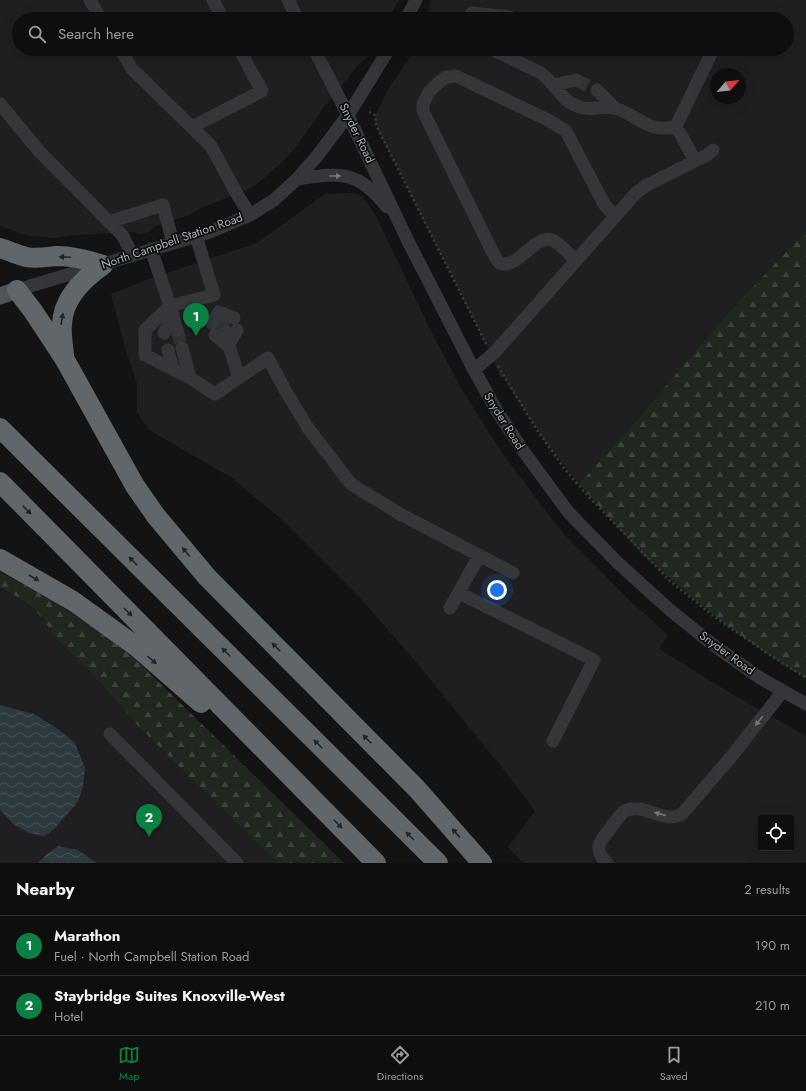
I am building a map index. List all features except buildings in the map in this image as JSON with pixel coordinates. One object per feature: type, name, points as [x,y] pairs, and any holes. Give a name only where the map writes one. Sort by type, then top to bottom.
[{"type":"highway","points":[[0,248],[26,257],[71,257],[88,260],[103,265]]},
{"type":"highway","points":[[64,358],[61,325],[62,314],[75,290],[88,275],[103,265]]},
{"type":"highway","points":[[9,293],[34,311],[64,358],[135,486],[156,516],[207,578],[417,789],[482,863]]},
{"type":"highway","points":[[0,428],[438,863]]},
{"type":"highway","points":[[0,482],[376,863]]},
{"type":"highway","points":[[0,558],[74,601],[137,647],[316,802]]},
{"type":"street","points":[[90,0],[97,12]]},
{"type":"street","points":[[213,0],[219,12]]},
{"type":"street","points":[[288,0],[294,12]]},
{"type":"street","points":[[410,12],[416,0]]},
{"type":"street","points":[[124,56],[132,69],[211,146],[250,215]]},
{"type":"street","points":[[192,127],[262,91],[243,56]]},
{"type":"street","name":"Snyder Road","points":[[318,56],[474,370],[497,411],[524,452],[569,513],[619,564],[670,610],[712,644],[760,678],[806,704]]},
{"type":"street","name":"North Campbell Station Road","points":[[9,293],[196,236],[250,215],[274,200],[297,179],[328,143],[348,115],[384,56]]},
{"type":"street","points":[[506,56],[541,73],[554,85],[567,101],[584,109],[615,108],[653,127],[675,128],[680,133],[695,161]]},
{"type":"street","points":[[675,128],[710,56]]},
{"type":"street","points":[[576,261],[552,239],[538,242],[513,262],[506,264],[498,262],[423,111],[423,104],[429,92],[446,77],[456,76],[560,127],[566,132],[572,142],[604,204],[615,217]]},
{"type":"street","points":[[554,85],[576,80]]},
{"type":"street","points":[[597,90],[615,108]]},
{"type":"street","points":[[0,104],[39,151],[123,236],[132,255]]},
{"type":"street","points":[[474,370],[492,355],[636,193],[648,185],[707,155],[713,150]]},
{"type":"street","points":[[297,179],[336,175],[352,178],[368,186],[375,192],[399,221]]},
{"type":"street","points":[[109,222],[163,205],[173,243]]},
{"type":"street","points":[[196,236],[223,324],[228,346],[239,378]]},
{"type":"street","points":[[151,250],[177,330]]},
{"type":"street","points":[[214,295],[171,311],[145,330],[146,355],[190,378],[215,394],[268,358],[308,428],[351,484],[400,514],[513,573]]},
{"type":"street","points":[[164,333],[171,311]]},
{"type":"street","points":[[182,348],[190,378]]},
{"type":"street","points":[[168,350],[173,369]]},
{"type":"street","points":[[450,608],[479,556]]},
{"type":"street","points":[[459,593],[594,660],[554,741]]},
{"type":"street","points":[[607,863],[599,852],[599,844],[623,812],[626,810],[639,809],[672,818],[682,814],[783,691]]},
{"type":"street","points":[[110,734],[237,863]]},
{"type":"path","points":[[369,112],[375,115],[376,125],[492,355],[535,426],[564,467],[586,494],[669,580],[713,616],[806,678]]},
{"type":"shaded area","points":[[0,0],[399,0],[392,12],[12,12],[12,56],[368,56],[358,65],[324,106],[295,148],[282,162],[256,185],[247,190],[201,208],[189,215],[154,227],[149,232],[139,235],[134,232],[74,235],[55,238],[28,236],[0,226]]},
{"type":"shaded area","points":[[431,0],[806,0],[806,231],[579,484],[547,444],[504,377],[501,378],[486,344],[380,134],[375,122],[376,114],[388,89],[411,56],[794,56],[794,12],[428,12]]},
{"type":"shaded area","points":[[325,194],[359,194],[366,201],[375,214],[433,335],[461,388],[500,450],[567,537],[627,598],[668,635],[659,649],[732,694],[806,736],[806,863],[523,863],[508,847],[535,811],[504,770],[411,656],[361,599],[282,520],[232,478],[149,430],[137,412],[137,384],[126,351],[111,294],[146,280],[257,243]]},
{"type":"shaded area","points":[[0,589],[27,602],[44,620],[56,639],[89,670],[137,725],[277,863],[0,863]]},
{"type":"green space","points":[[806,231],[806,678],[779,662],[728,626],[695,600],[643,555],[579,484],[636,421],[725,317]]},
{"type":"green space","points":[[0,572],[48,597],[127,651],[344,863],[277,863],[137,725],[89,670],[56,639],[44,620],[27,602],[0,588]]},
{"type":"water","points":[[0,705],[34,714],[58,729],[75,743],[85,768],[83,786],[78,802],[54,829],[45,836],[29,833],[13,824],[0,810]]},
{"type":"water","points":[[58,846],[78,850],[97,863],[38,863]]},
{"type":"tunnel","points":[[576,80],[597,90]]},
{"type":"tunnel","points":[[221,320],[225,333]]},
{"type":"tunnel","points":[[177,330],[182,348]]},
{"type":"place","name":"Marathon","points":[[196,336]]},
{"type":"place","name":"Staybridge Suites Knoxville-West","points":[[149,837]]}]
